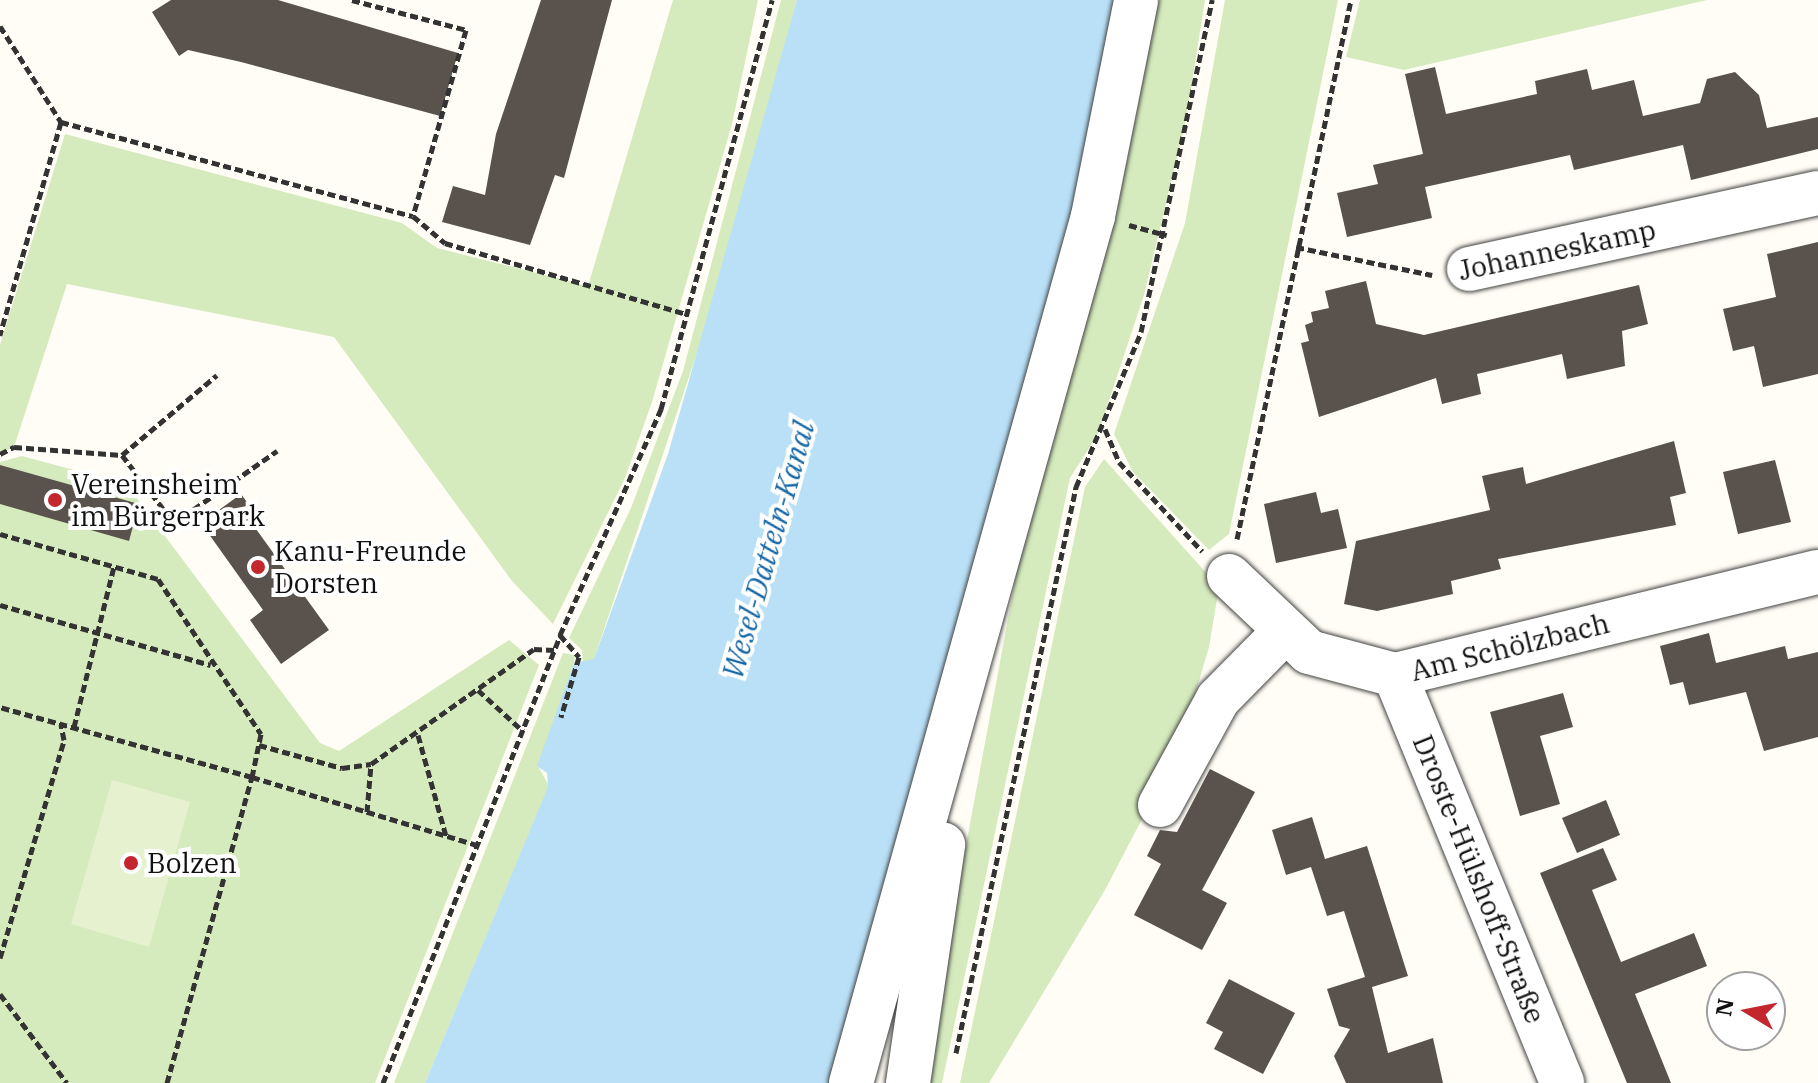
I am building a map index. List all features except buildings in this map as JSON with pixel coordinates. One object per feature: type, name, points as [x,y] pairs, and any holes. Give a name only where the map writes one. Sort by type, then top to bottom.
[{"type":"street","points":[[851,1083],[964,688],[1093,216],[1136,0]]},
{"type":"street","name":"Johanneskamp","points":[[1469,269],[1818,193]]},
{"type":"street","name":"Am Schölzbach","points":[[1229,576],[1309,652],[1395,675],[1818,572]]},
{"type":"street","points":[[1160,805],[1218,699],[1285,631]]},
{"type":"street","name":"Droste-Hülshoff-Straße","points":[[1395,675],[1562,1083]]},
{"type":"street","points":[[908,1083],[964,688]]},
{"type":"path","points":[[352,0],[466,30],[413,216]]},
{"type":"path","points":[[383,1083],[480,846],[560,635],[661,409],[772,0]]},
{"type":"path","points":[[953,1068],[1076,487],[1105,429],[1167,235],[1212,0]]},
{"type":"path","points":[[1229,576],[1296,247],[1351,0]]},
{"type":"path","points":[[0,26],[61,122],[413,216],[445,243],[688,314]]},
{"type":"path","points":[[0,335],[61,122]]},
{"type":"path","name":"Johanneskamp","points":[[1296,247],[1438,276],[1469,269]]},
{"type":"path","points":[[0,454],[14,447],[122,455],[217,375]]},
{"type":"path","points":[[1105,429],[1119,462],[1229,576]]},
{"type":"path","points":[[122,455],[174,523],[277,451]]},
{"type":"path","points":[[0,534],[158,579],[212,665],[261,734],[252,777],[167,1083]]},
{"type":"path","points":[[74,727],[114,566]]},
{"type":"path","points":[[0,605],[212,665]]},
{"type":"path","points":[[560,635],[579,657],[561,717]]},
{"type":"path","points":[[259,745],[342,768],[371,764],[418,735],[534,649],[554,650]]},
{"type":"path","points":[[478,690],[523,731]]},
{"type":"path","points":[[0,707],[252,777],[480,846]]},
{"type":"path","points":[[0,958],[64,740],[61,724]]},
{"type":"path","points":[[418,735],[446,836]]},
{"type":"path","points":[[367,812],[371,764]]},
{"type":"path","points":[[0,994],[67,1083]]},
{"type":"green space","points":[[673,0],[758,0],[732,124],[652,402],[625,478],[553,624],[512,581],[334,337],[67,284],[14,447],[0,454],[0,345],[65,134],[402,223],[437,248],[588,286]]},
{"type":"green space","points":[[781,0],[797,0],[728,261],[594,659],[583,666],[582,650],[569,638],[631,508],[683,371]]},
{"type":"green space","points":[[1156,0],[1205,0],[1186,120],[1144,295],[1098,434],[1070,478],[942,1083],[922,1083],[1017,570]]},
{"type":"green space","points":[[1225,0],[1338,0],[1229,534],[1209,550],[1133,472],[1114,434],[1185,223]]},
{"type":"green space","points":[[1360,0],[1707,0],[1404,70],[1346,57]]},
{"type":"green space","points":[[22,456],[126,484],[320,743],[339,751],[509,640],[539,665],[375,1083],[0,1083],[0,462]]},
{"type":"green space","points":[[1104,459],[1219,587],[1209,647],[1179,748],[1105,890],[989,1083],[960,1083],[1085,487]]},
{"type":"green space","points":[[563,653],[575,655],[574,663],[538,766],[549,786],[425,1083],[394,1083]]},
{"type":"green space","name":"Bolzen","points":[[112,780],[190,802],[149,947],[71,924]]},
{"type":"water","name":"Wesel-Datteln-Kanal","points":[[797,0],[1125,0],[1094,158],[839,1083],[425,1083],[548,787],[547,773],[537,766],[574,663],[594,659],[668,454]]},
{"type":"place","name":"Vereinsheim im Bürgerpark","points":[[55,500]]},
{"type":"place","name":"Kanu-Freunde Dorsten","points":[[258,567]]},
{"type":"place","name":"Bolzen","points":[[131,863]]}]
